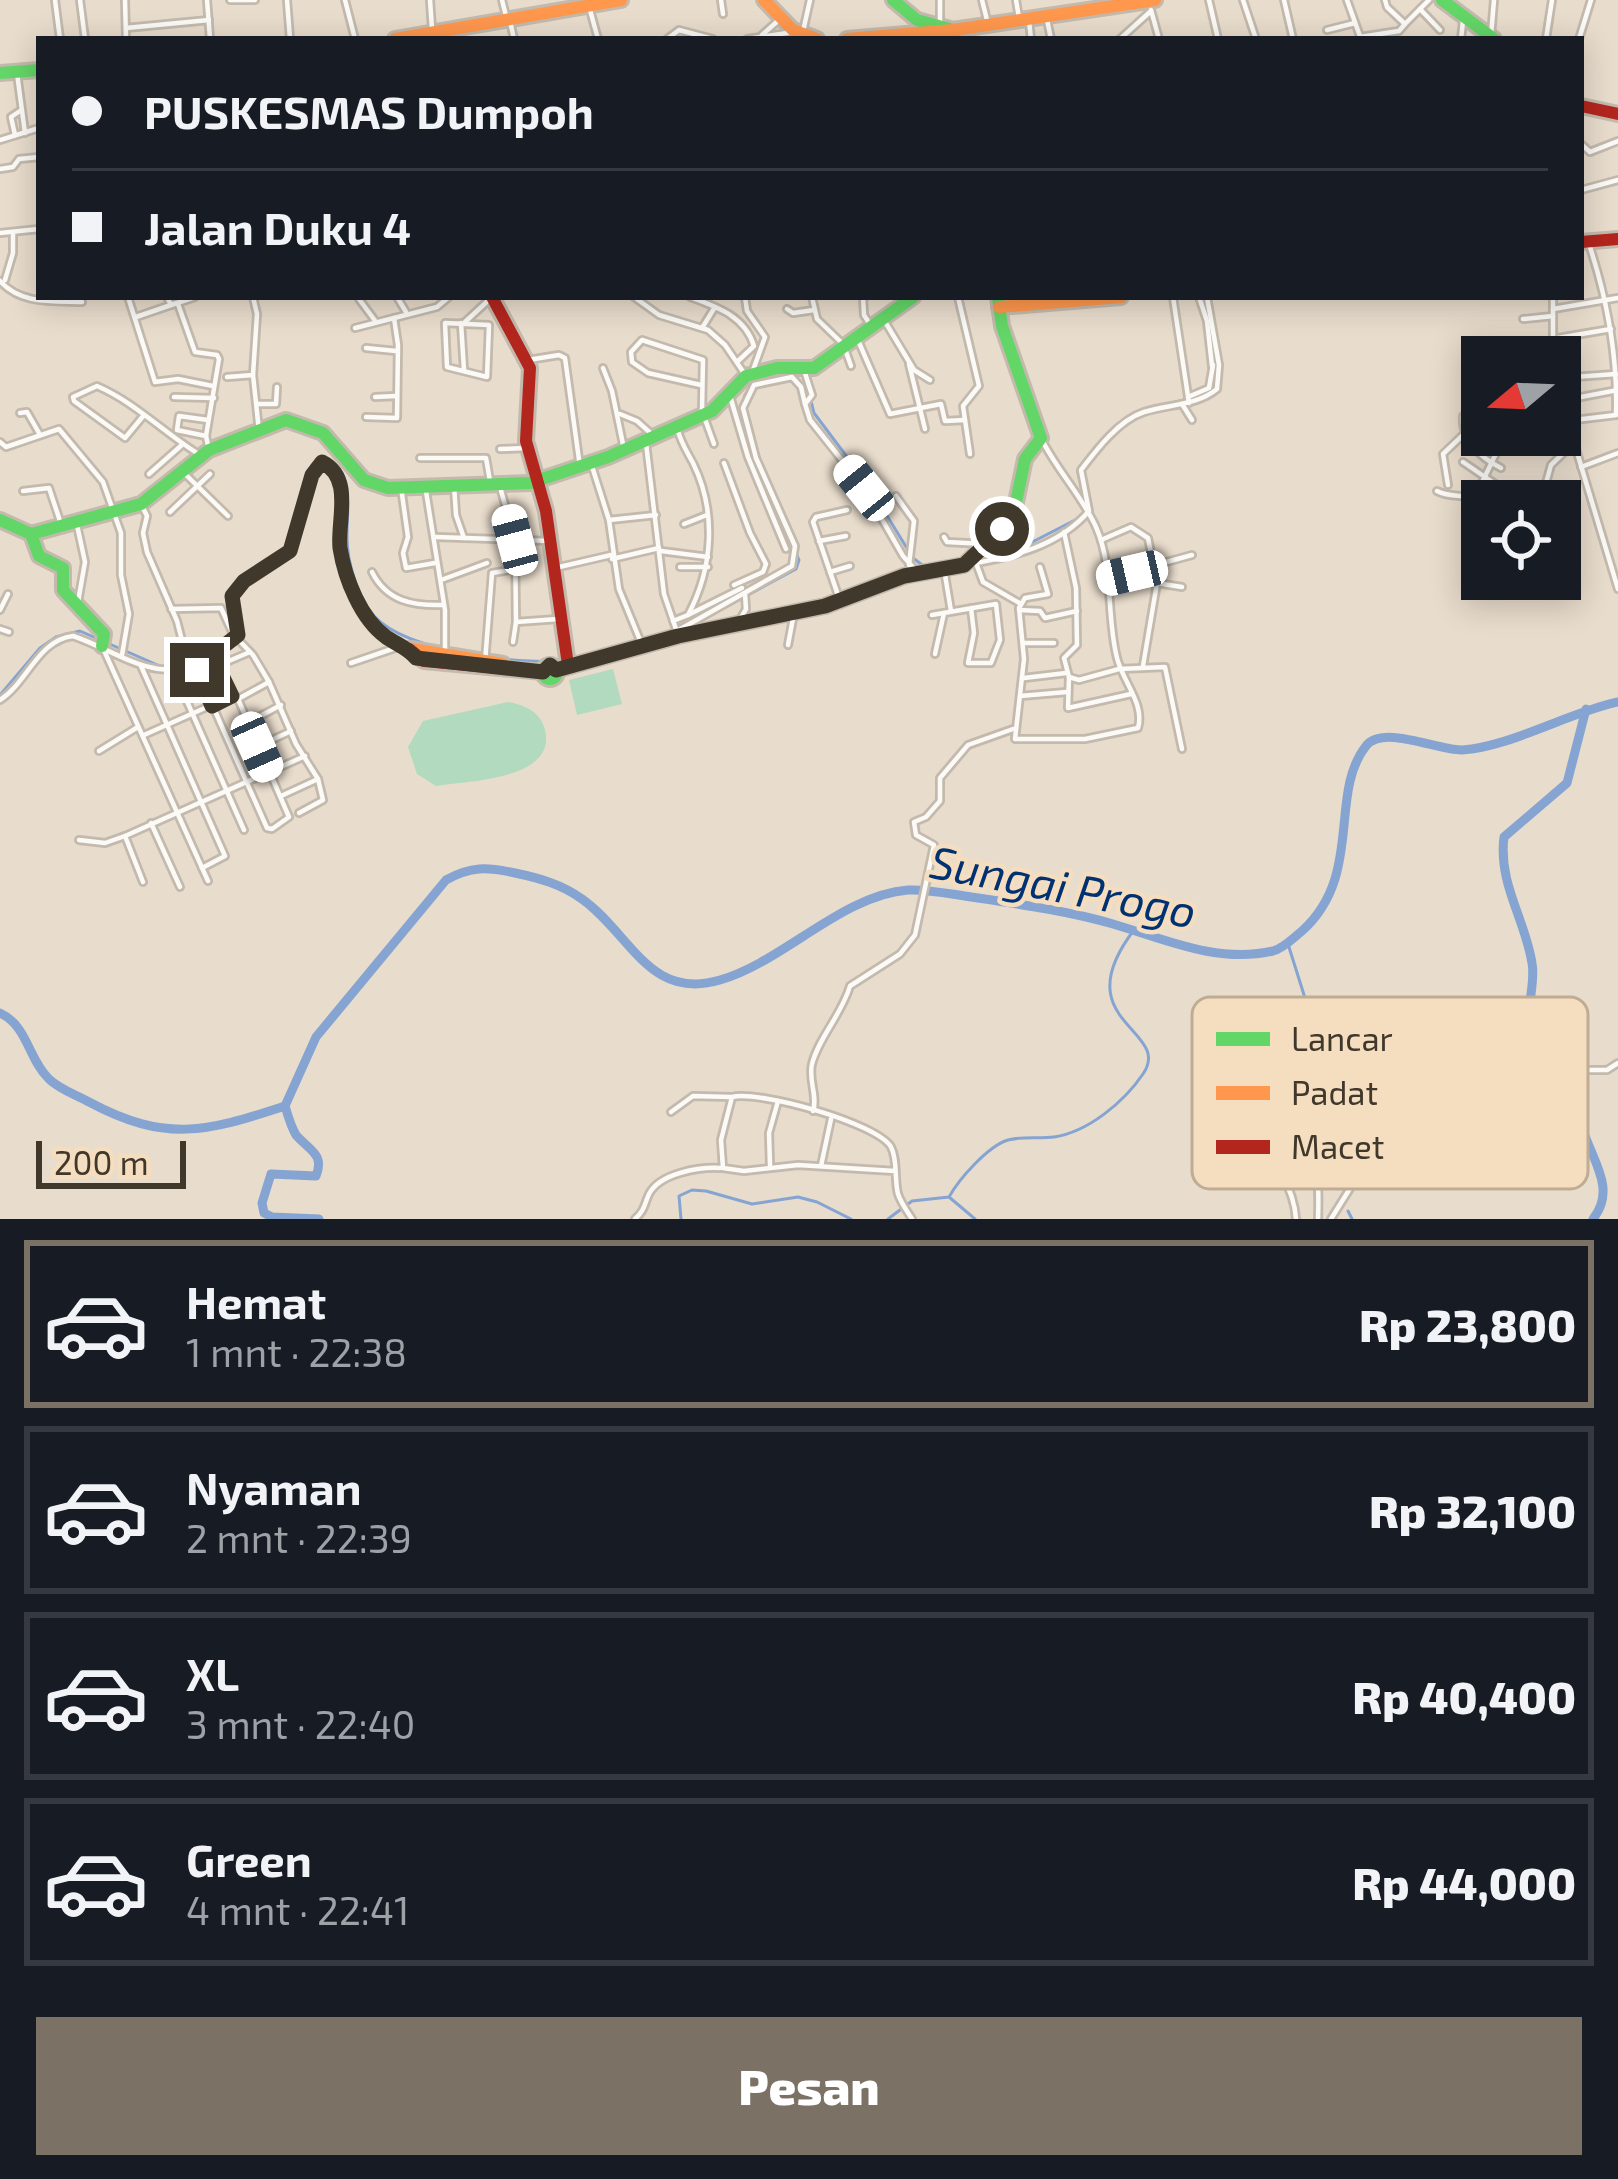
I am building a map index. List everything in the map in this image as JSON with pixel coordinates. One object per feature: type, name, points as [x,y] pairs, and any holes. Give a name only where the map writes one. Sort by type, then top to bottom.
[{"type":"main road","points":[[420,36],[536,16],[558,6],[590,7],[621,0]]},
{"type":"main road","points":[[764,0],[795,35]]},
{"type":"main road","points":[[1442,0],[1490,36]]},
{"type":"main road","points":[[898,2],[916,26]]},
{"type":"main road","points":[[863,36],[916,26],[949,32],[1090,4],[1151,4]]},
{"type":"main road","points":[[0,73],[36,70]]},
{"type":"main road","points":[[1584,107],[1618,114]]},
{"type":"main road","points":[[1584,242],[1618,238]]},
{"type":"main road","points":[[494,300],[528,360],[527,448],[564,619],[558,664]]},
{"type":"main road","points":[[405,648],[424,661],[558,664],[641,643],[676,628],[738,623],[840,601],[913,562],[944,569],[970,561],[1012,515],[1025,459],[1041,438],[1006,341],[999,302],[1040,300]]},
{"type":"main road","points":[[0,520],[31,534],[141,504],[205,447],[275,422],[302,423],[334,442],[364,480],[388,488],[538,482],[703,416],[749,375],[777,368],[804,370],[850,345],[896,301]]},
{"type":"main road","points":[[31,534],[39,556],[63,568],[63,590],[104,643]]},
{"type":"main road","points":[[405,648],[446,650],[482,661]]},
{"type":"street","points":[[55,0],[60,36]]},
{"type":"street","points":[[80,0],[86,36]]},
{"type":"street","points":[[125,0],[126,36]]},
{"type":"street","points":[[207,0],[210,36]]},
{"type":"street","points":[[230,0],[255,0]]},
{"type":"street","points":[[287,0],[290,36]]},
{"type":"street","points":[[345,0],[354,36]]},
{"type":"street","points":[[430,0],[432,34]]},
{"type":"street","points":[[502,0],[513,36]]},
{"type":"street","points":[[532,0],[536,16]]},
{"type":"street","points":[[721,0],[724,14]]},
{"type":"street","points":[[795,35],[810,0]]},
{"type":"street","points":[[940,0],[949,32]]},
{"type":"street","points":[[982,0],[988,23]]},
{"type":"street","points":[[1016,0],[1029,36]]},
{"type":"street","points":[[1208,0],[1217,36]]},
{"type":"street","points":[[1244,0],[1255,36]]},
{"type":"street","points":[[1284,0],[1292,36]]},
{"type":"street","points":[[1347,0],[1360,36]]},
{"type":"street","points":[[1385,0],[1405,24]]},
{"type":"street","points":[[1373,36],[1397,32],[1429,0]]},
{"type":"street","points":[[1493,36],[1494,0]]},
{"type":"street","points":[[1546,36],[1552,0]]},
{"type":"street","points":[[1580,36],[1592,0]]},
{"type":"street","points":[[1123,36],[1151,4]]},
{"type":"street","points":[[1151,4],[1158,36]]},
{"type":"street","points":[[590,7],[597,36]]},
{"type":"street","points":[[1420,9],[1440,30]]},
{"type":"street","points":[[1461,36],[1464,15]]},
{"type":"street","points":[[761,36],[780,19]]},
{"type":"street","points":[[125,28],[209,20]]},
{"type":"street","points":[[1327,30],[1355,23]]},
{"type":"street","points":[[671,36],[680,30],[702,36]]},
{"type":"street","points":[[17,72],[25,133]]},
{"type":"street","points":[[15,136],[11,116],[20,111]]},
{"type":"street","points":[[0,140],[36,129]]},
{"type":"street","points":[[1584,147],[1590,152],[1618,141]]},
{"type":"street","points":[[0,169],[13,167],[19,159],[36,157]]},
{"type":"street","points":[[1584,189],[1618,180]]},
{"type":"street","points":[[0,233],[36,229]]},
{"type":"street","points":[[13,233],[13,253],[2,281],[12,293],[38,302],[50,300]]},
{"type":"street","points":[[1581,420],[1617,416],[1618,391],[1607,300],[1584,242]]},
{"type":"street","points":[[1523,319],[1618,298]]},
{"type":"street","points":[[65,300],[82,302]]},
{"type":"street","points":[[129,300],[155,382],[178,379],[213,386]]},
{"type":"street","points":[[169,300],[195,352],[218,356],[205,447]]},
{"type":"street","points":[[136,317],[187,300]]},
{"type":"street","points":[[254,300],[253,375],[259,430]]},
{"type":"street","points":[[360,300],[376,322]]},
{"type":"street","points":[[399,300],[406,312]]},
{"type":"street","points":[[355,328],[446,300]]},
{"type":"street","points":[[462,323],[489,300]]},
{"type":"street","points":[[697,300],[740,321],[754,341],[737,362]]},
{"type":"street","points":[[647,301],[659,315],[702,328],[725,345],[749,375],[765,337],[747,311],[746,300]]},
{"type":"street","points":[[812,300],[821,323],[850,345],[890,413],[940,404],[945,421],[965,420]]},
{"type":"street","points":[[863,300],[864,315],[876,321],[921,376],[931,380]]},
{"type":"street","points":[[959,300],[979,386],[964,401],[970,454]]},
{"type":"street","points":[[1173,300],[1192,420]]},
{"type":"street","points":[[1088,513],[1080,476],[1090,459],[1130,419],[1187,401],[1210,388],[1215,365],[1204,300]]},
{"type":"street","points":[[1552,300],[1552,336]]},
{"type":"street","points":[[702,328],[715,308]]},
{"type":"street","points":[[787,309],[793,314],[814,310]]},
{"type":"street","points":[[366,417],[396,419],[394,318]]},
{"type":"street","points":[[462,323],[464,370]]},
{"type":"street","points":[[445,324],[489,327],[488,375],[464,370],[446,365],[445,324]]},
{"type":"street","points":[[1570,336],[1611,329]]},
{"type":"street","points":[[701,385],[648,373],[632,362],[631,352],[642,340],[703,360],[703,416],[714,444]]},
{"type":"street","points":[[850,345],[851,366]]},
{"type":"street","points":[[366,348],[398,351]]},
{"type":"street","points":[[528,360],[566,358],[585,465],[609,520],[619,589],[641,643]]},
{"type":"street","points":[[908,361],[925,429]]},
{"type":"street","points":[[603,368],[625,451]]},
{"type":"street","points":[[804,370],[809,420],[864,488],[913,562]]},
{"type":"street","points":[[1581,376],[1616,374]]},
{"type":"street","points":[[227,377],[253,375]]},
{"type":"street","points":[[688,615],[789,569],[796,552],[756,458],[745,402],[754,385],[792,377],[808,399]]},
{"type":"street","points":[[143,415],[125,438],[73,399],[97,386],[137,407],[183,444],[205,447]]},
{"type":"street","points":[[256,404],[276,404],[277,387]]},
{"type":"street","points":[[1581,397],[1618,391]]},
{"type":"street","points":[[375,397],[396,396]]},
{"type":"street","points":[[730,396],[748,457],[786,549]]},
{"type":"street","points":[[174,398],[214,398]]},
{"type":"street","points":[[617,410],[651,440],[664,594],[676,628]]},
{"type":"street","points":[[20,413],[27,412],[39,433]]},
{"type":"street","points":[[205,447],[178,431],[178,417],[208,420]]},
{"type":"street","points":[[676,628],[688,615],[708,567],[707,515],[677,428]]},
{"type":"street","points":[[0,442],[6,447],[39,433],[61,430],[104,482],[121,533],[129,614],[122,655]]},
{"type":"street","points":[[1448,484],[1442,454],[1461,437]]},
{"type":"street","points":[[1040,567],[1048,595],[1025,598],[1020,607],[1022,679],[1015,739],[1085,739],[1134,731],[1141,722],[1138,704],[1119,669],[1101,540],[1041,438]]},
{"type":"street","points":[[149,474],[183,444]]},
{"type":"street","points":[[500,448],[527,448]]},
{"type":"street","points":[[1581,467],[1618,453]]},
{"type":"street","points":[[1484,456],[1501,468]]},
{"type":"street","points":[[1484,478],[1494,456]]},
{"type":"street","points":[[1578,456],[1618,589]]},
{"type":"street","points":[[420,458],[486,458],[515,540],[513,642]]},
{"type":"street","points":[[237,638],[232,594],[290,551],[312,475],[322,462],[333,470],[340,491],[340,545],[364,614],[374,628],[405,648]]},
{"type":"street","points":[[1463,462],[1487,480]]},
{"type":"street","points":[[676,628],[741,589],[766,564],[724,463]]},
{"type":"street","points":[[182,471],[228,517]]},
{"type":"street","points":[[170,512],[210,474]]},
{"type":"street","points":[[425,484],[441,580],[446,650]]},
{"type":"street","points":[[454,485],[464,538]]},
{"type":"street","points":[[401,487],[408,537],[403,553],[406,568],[437,562]]},
{"type":"street","points":[[23,491],[49,488],[68,522],[85,562],[77,606]]},
{"type":"street","points":[[1437,491],[1461,497]]},
{"type":"street","points":[[896,496],[913,516],[913,562]]},
{"type":"street","points":[[141,504],[147,519],[143,538],[190,663],[268,829],[289,820],[212,655]]},
{"type":"street","points":[[840,601],[813,519],[847,510]]},
{"type":"street","points":[[1078,611],[1045,617],[1040,611],[1020,607],[983,582],[970,561],[1020,555],[1088,513]]},
{"type":"street","points":[[609,520],[656,515]]},
{"type":"street","points":[[684,524],[707,515]]},
{"type":"street","points":[[1101,540],[1133,527],[1148,538],[1157,583],[1143,667]]},
{"type":"street","points":[[1064,532],[1078,611],[1078,640],[1066,652],[1067,706],[1131,694]]},
{"type":"street","points":[[819,542],[846,536]]},
{"type":"street","points":[[435,537],[550,541]]},
{"type":"street","points":[[944,537],[947,542],[985,544]]},
{"type":"street","points":[[555,568],[659,549],[708,557]]},
{"type":"street","points":[[1108,578],[1192,555]]},
{"type":"street","points":[[441,580],[488,563]]},
{"type":"street","points":[[830,572],[850,566]]},
{"type":"street","points":[[680,567],[708,567]]},
{"type":"street","points":[[482,661],[492,573],[516,569]]},
{"type":"street","points":[[935,654],[947,612],[944,569]]},
{"type":"street","points":[[372,572],[391,596],[420,605],[444,605]]},
{"type":"street","points":[[1157,583],[1182,587]]},
{"type":"street","points":[[738,623],[746,608],[741,589]]},
{"type":"street","points":[[0,610],[8,594]]},
{"type":"street","points":[[932,615],[947,612],[971,608],[996,604],[1000,640],[991,663],[968,663],[974,633],[971,608]]},
{"type":"street","points":[[171,609],[220,608],[269,682],[318,779],[323,800],[299,813]]},
{"type":"street","points":[[788,645],[794,613]]},
{"type":"street","points":[[516,622],[564,619]]},
{"type":"street","points":[[0,629],[9,632]]},
{"type":"street","points":[[0,700],[56,640],[73,636],[104,643],[141,665],[174,672],[237,638]]},
{"type":"street","points":[[104,643],[208,881]]},
{"type":"street","points":[[1023,644],[1054,643]]},
{"type":"street","points":[[351,663],[405,648]]},
{"type":"street","points":[[217,666],[250,652]]},
{"type":"street","points":[[141,665],[225,856],[202,868]]},
{"type":"street","points":[[1022,679],[1068,675],[1079,680],[1143,667],[1168,670],[1182,749]]},
{"type":"street","points":[[174,672],[244,830]]},
{"type":"street","points":[[142,736],[269,682]]},
{"type":"street","points":[[1019,696],[1067,692]]},
{"type":"street","points":[[1138,704],[1151,700]]},
{"type":"street","points":[[247,723],[281,705]]},
{"type":"street","points":[[99,751],[137,727]]},
{"type":"street","points":[[813,1111],[817,1103],[812,1066],[844,1008],[849,989],[901,954],[919,929],[934,845],[916,835],[914,822],[926,817],[940,801],[940,778],[968,745],[1016,728]]},
{"type":"street","points":[[257,747],[291,730]]},
{"type":"street","points":[[79,840],[99,844],[125,836],[306,755]]},
{"type":"street","points":[[280,797],[318,779]]},
{"type":"street","points":[[151,823],[180,887]]},
{"type":"street","points":[[125,836],[143,882]]},
{"type":"street","points":[[1588,1072],[1607,1070],[1618,1063]]},
{"type":"street","points":[[671,1112],[693,1096],[746,1093],[813,1111],[886,1141],[898,1194],[911,1219]]},
{"type":"street","points":[[722,1168],[721,1140],[732,1096]]},
{"type":"street","points":[[770,1168],[769,1133],[778,1100]]},
{"type":"street","points":[[821,1166],[832,1118]]},
{"type":"street","points":[[635,1219],[645,1210],[653,1188],[691,1170],[744,1172],[821,1166],[895,1171]]},
{"type":"street","points":[[1291,1189],[1296,1219]]},
{"type":"street","points":[[1316,1189],[1318,1219]]},
{"type":"street","points":[[1330,1219],[1349,1189]]},
{"type":"green space","points":[[613,669],[622,704],[577,715],[569,680]]},
{"type":"green space","points":[[508,702],[540,718],[545,747],[537,759],[507,775],[436,786],[417,774],[408,747],[423,721]]},
{"type":"waterway","points":[[1584,238],[1618,234]]},
{"type":"waterway","points":[[1205,300],[1208,319]]},
{"type":"waterway","points":[[1211,335],[1217,373]]},
{"type":"waterway","points":[[746,413],[745,395],[753,383],[800,372],[804,376]]},
{"type":"waterway","points":[[810,397],[814,413],[868,485],[913,558],[925,567],[935,567]]},
{"type":"waterway","points":[[1150,408],[1188,399]]},
{"type":"waterway","points":[[1124,420],[1141,411]]},
{"type":"waterway","points":[[310,475],[312,465],[322,459],[341,471],[354,579],[368,609],[391,629],[413,640],[470,654],[577,661]]},
{"type":"waterway","points":[[1083,492],[1078,473],[1084,462]]},
{"type":"waterway","points":[[974,561],[1011,553],[1081,517]]},
{"type":"waterway","points":[[229,621],[229,605],[239,583],[292,542]]},
{"type":"waterway","points":[[694,624],[796,569],[795,551]]},
{"type":"waterway","points":[[0,695],[40,648],[56,637],[80,631],[162,667]]},
{"type":"waterway","points":[[170,668],[231,638],[230,631]]},
{"type":"waterway","name":"Sungai Progo","points":[[0,1013],[17,1026],[42,1071],[58,1086],[141,1124],[186,1129],[285,1106],[316,1037],[446,880],[471,870],[515,873],[566,889],[599,913],[658,973],[696,984],[743,971],[860,904],[908,890],[1096,919],[1212,952],[1273,951],[1302,931],[1333,885],[1355,765],[1374,740],[1398,738],[1462,750],[1520,736],[1618,702]]},
{"type":"waterway","points":[[1531,997],[1532,963],[1508,885],[1504,837],[1567,783],[1586,709]]},
{"type":"waterway","points":[[888,1219],[912,1201],[949,1197],[975,1164],[1000,1143],[1080,1129],[1135,1085],[1149,1059],[1145,1046],[1114,1005],[1110,985],[1115,961],[1134,930]]},
{"type":"waterway","points":[[1288,944],[1305,997]]},
{"type":"waterway","points":[[285,1106],[296,1135],[317,1157],[318,1169],[316,1176],[271,1174],[262,1203],[264,1213],[319,1219]]},
{"type":"waterway","points":[[1588,1143],[1603,1187],[1593,1219]]},
{"type":"waterway","points":[[681,1219],[679,1196],[692,1190],[752,1204],[798,1197],[851,1219]]},
{"type":"waterway","points":[[949,1197],[975,1219]]},
{"type":"waterway","points":[[1348,1211],[1352,1219]]},
{"type":"traffic: fast","points":[[893,0],[917,20],[953,30],[954,36]]},
{"type":"traffic: fast","points":[[1442,0],[1490,36]]},
{"type":"traffic: fast","points":[[0,73],[36,70]]},
{"type":"traffic: fast","points":[[0,520],[31,534],[141,504],[209,450],[286,420],[323,433],[364,480],[388,488],[530,483],[608,457],[712,411],[746,376],[777,368],[814,368],[909,300]]},
{"type":"traffic: fast","points":[[556,670],[678,636],[825,606],[904,576],[964,565],[1007,522],[1025,459],[1041,438],[1002,326],[998,300]]},
{"type":"traffic: fast","points":[[31,534],[39,556],[63,568],[63,590],[104,634],[102,646]]},
{"type":"traffic: fast","points":[[550,665],[557,672],[550,679],[543,672],[550,665]]},
{"type":"traffic: slow","points":[[412,36],[621,0]]},
{"type":"traffic: slow","points":[[764,0],[793,30],[809,36]]},
{"type":"traffic: slow","points":[[882,36],[1155,0]]},
{"type":"traffic: slow","points":[[999,307],[1084,300]]},
{"type":"traffic: slow","points":[[411,649],[503,664]]},
{"type":"traffic: jam","points":[[1584,107],[1618,114]]},
{"type":"traffic: jam","points":[[1584,242],[1618,239]]},
{"type":"traffic: jam","points":[[494,300],[530,368],[526,441],[546,511],[568,665]]},
{"type":"traffic: jam","points":[[409,649],[424,661],[543,672]]},
{"type":"route","points":[[197,670],[212,706],[232,696],[212,655],[238,635],[232,596],[244,581],[290,551],[315,466],[322,462],[331,466],[338,481],[343,506],[342,556],[368,621],[416,658],[476,668],[543,672],[550,665],[556,670],[678,636],[825,606],[904,576],[964,565],[1002,529]]}]
